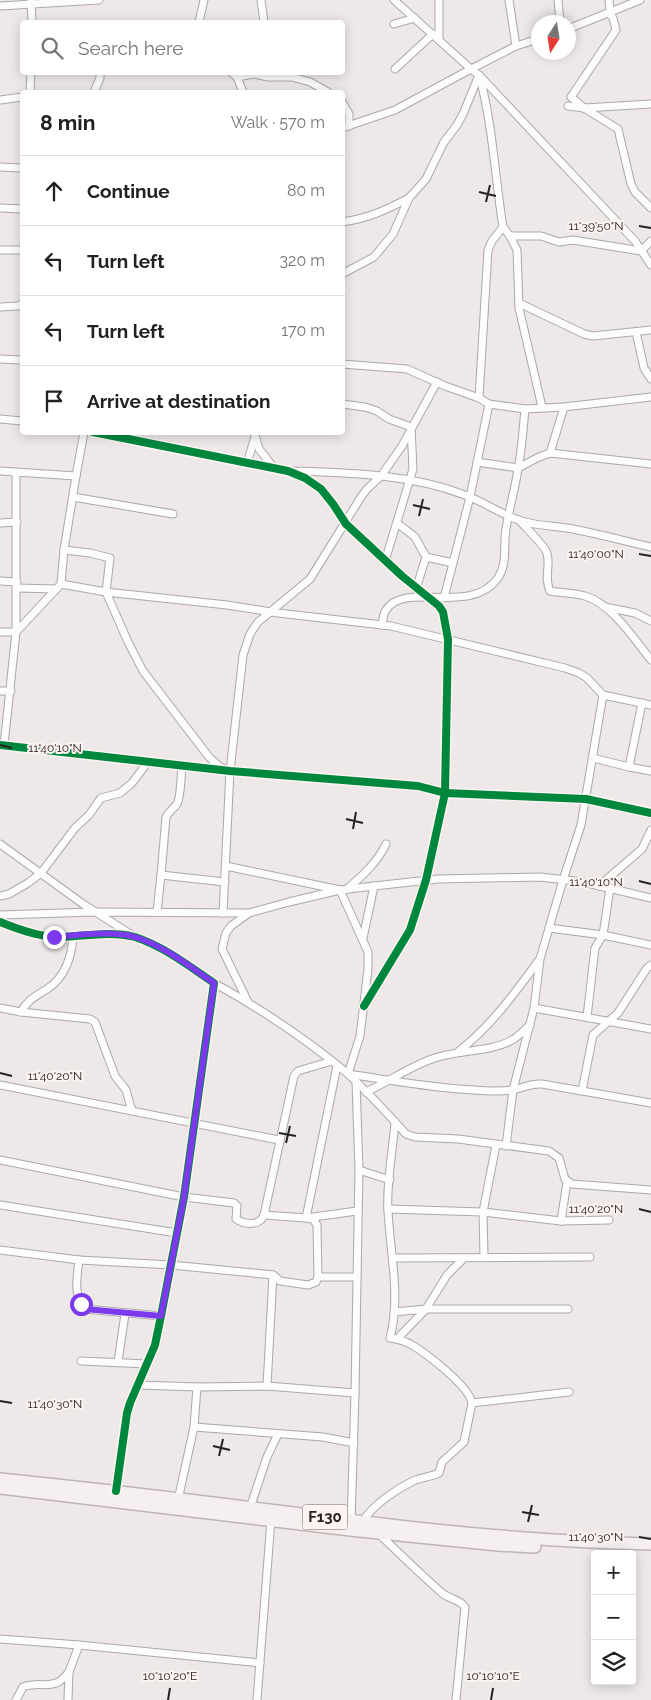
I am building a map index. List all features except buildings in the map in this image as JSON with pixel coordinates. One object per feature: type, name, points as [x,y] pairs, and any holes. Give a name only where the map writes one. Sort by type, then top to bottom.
[{"type":"main road","name":"F130","points":[[0,1479],[250,1508],[354,1524],[379,1533],[498,1545],[651,1551]]},
{"type":"main road","name":"F130","points":[[0,1488],[271,1520],[354,1524],[498,1537],[651,1544]]},
{"type":"street","points":[[0,6],[31,2],[99,0]]},
{"type":"street","points":[[199,20],[204,0]]},
{"type":"street","points":[[261,0],[264,20]]},
{"type":"street","points":[[394,0],[479,75],[634,241],[651,265]]},
{"type":"street","points":[[439,0],[439,40]]},
{"type":"street","points":[[509,0],[516,46]]},
{"type":"street","points":[[558,0],[559,15]]},
{"type":"street","points":[[609,0],[609,12],[613,18],[616,30],[571,98],[618,128],[631,184],[635,192],[651,208]]},
{"type":"street","points":[[576,26],[640,0]]},
{"type":"street","points":[[31,2],[32,20]]},
{"type":"street","points":[[394,24],[415,18]]},
{"type":"street","points":[[395,69],[433,34]]},
{"type":"street","points":[[346,127],[402,107],[516,46],[531,42]]},
{"type":"street","points":[[30,90],[31,75]]},
{"type":"street","points":[[95,90],[100,75]]},
{"type":"street","points":[[236,75],[241,90]]},
{"type":"street","points":[[259,75],[292,77],[310,82],[324,90]]},
{"type":"street","points":[[345,272],[374,257],[393,234],[409,198],[426,179],[444,142],[457,125],[479,75]]},
{"type":"street","points":[[479,75],[490,126],[503,227],[517,250],[519,303],[542,407]]},
{"type":"street","points":[[0,100],[20,97]]},
{"type":"street","points":[[568,106],[584,108],[651,104]]},
{"type":"street","points":[[345,107],[349,114],[346,127]]},
{"type":"street","points":[[0,168],[20,168]]},
{"type":"street","points":[[345,222],[384,211],[409,198]]},
{"type":"street","points":[[0,208],[20,209]]},
{"type":"street","points":[[479,398],[488,250],[492,241],[503,227]]},
{"type":"street","points":[[510,236],[541,236],[559,242],[573,240],[641,252]]},
{"type":"street","points":[[634,241],[651,240]]},
{"type":"street","points":[[641,252],[651,240]]},
{"type":"street","points":[[0,250],[20,250]]},
{"type":"street","points":[[519,303],[584,334],[600,336],[651,330]]},
{"type":"street","points":[[0,307],[20,305]]},
{"type":"street","points":[[636,332],[644,368],[651,380]]},
{"type":"street","points":[[0,359],[20,360]]},
{"type":"street","points":[[345,364],[407,369],[479,398],[489,404],[525,408],[564,407],[651,397]]},
{"type":"street","points":[[223,913],[230,772],[243,655],[250,634],[258,622],[310,580],[364,493],[381,476],[402,446],[437,382]]},
{"type":"street","points":[[345,404],[377,411],[389,419],[411,427]]},
{"type":"street","points":[[444,598],[470,497],[489,404]]},
{"type":"street","points":[[550,453],[564,407]]},
{"type":"street","points":[[382,625],[385,612],[390,605],[404,598],[473,596],[485,590],[498,578],[505,556],[506,531],[518,468],[525,408]]},
{"type":"street","points":[[0,419],[20,420]]},
{"type":"street","points":[[385,561],[410,480],[412,469],[411,427]]},
{"type":"street","points":[[0,632],[16,632],[58,587],[83,435]]},
{"type":"street","points":[[108,435],[288,471],[305,478],[333,504],[346,524],[416,589],[439,606],[443,612],[448,639],[445,793],[426,880],[410,930],[364,1006]]},
{"type":"street","points":[[247,463],[255,435]]},
{"type":"street","points":[[255,435],[259,449],[274,468]]},
{"type":"street","points":[[477,462],[518,468],[550,453],[651,464]]},
{"type":"street","points":[[0,471],[76,476]]},
{"type":"street","points":[[288,471],[340,472],[410,480],[470,497],[509,517],[519,520],[574,529],[651,547]]},
{"type":"street","points":[[16,472],[16,632],[11,691],[1,745],[230,772],[418,786],[445,793],[586,799],[651,813]]},
{"type":"street","points":[[73,497],[174,514]]},
{"type":"street","points":[[519,520],[546,551],[548,561],[546,583],[550,591],[586,596],[605,607],[651,660]]},
{"type":"street","points":[[0,523],[17,522]]},
{"type":"street","points":[[397,523],[414,537],[426,557],[453,563]]},
{"type":"street","points":[[64,550],[110,558],[106,592],[143,672],[209,757],[220,767],[230,772]]},
{"type":"street","points":[[416,589],[426,557]]},
{"type":"street","points":[[0,581],[17,585],[58,587],[227,605],[382,625],[448,639],[579,673],[587,678],[603,695],[651,705]]},
{"type":"street","points":[[605,607],[635,613],[651,621]]},
{"type":"street","points":[[0,691],[11,691]]},
{"type":"street","points":[[506,1146],[513,1090],[534,1008],[540,959],[580,825],[603,695]]},
{"type":"street","points":[[629,767],[642,703]]},
{"type":"street","points":[[593,758],[651,771]]},
{"type":"street","points":[[0,896],[8,894],[28,883],[41,873],[75,828],[89,815],[101,798],[126,788],[148,762]]},
{"type":"street","points":[[157,912],[166,817],[178,800],[182,766]]},
{"type":"street","points":[[599,886],[642,849],[651,830]]},
{"type":"street","points":[[0,844],[94,912],[134,937],[168,951],[214,983],[275,1019],[348,1074],[406,1134],[415,1137],[458,1139],[549,1151],[554,1154],[559,1158],[567,1182],[561,1221]]},
{"type":"street","points":[[226,866],[343,890],[365,874],[386,844]]},
{"type":"street","points":[[161,876],[225,882]]},
{"type":"street","points":[[0,915],[94,912],[249,913],[343,890],[374,886],[426,880],[540,877],[610,888],[651,898]]},
{"type":"street","points":[[363,939],[374,886]]},
{"type":"street","points":[[587,1017],[595,948],[602,935],[610,888]]},
{"type":"street","points":[[343,890],[368,952],[368,969],[360,1036],[348,1074]]},
{"type":"street","points":[[248,1002],[222,948],[226,933],[231,926],[249,913]]},
{"type":"street","points":[[0,922],[54,937],[106,934],[134,937]]},
{"type":"street","points":[[549,928],[602,935],[651,945]]},
{"type":"street","points":[[22,1012],[24,1006],[32,997],[57,982],[64,972],[72,950],[73,936]]},
{"type":"street","points":[[459,1052],[485,1029],[513,996],[540,959]]},
{"type":"street","points":[[582,1091],[593,1035],[618,1013],[647,968],[651,965]]},
{"type":"street","points":[[116,1491],[127,1413],[155,1345],[177,1234],[195,1124],[214,983]]},
{"type":"street","points":[[0,1008],[90,1019],[95,1022],[115,1076],[126,1090],[132,1111]]},
{"type":"street","points":[[534,1008],[651,1029]]},
{"type":"street","points":[[366,1092],[432,1059],[503,1044],[512,1040],[530,1025]]},
{"type":"street","points":[[0,1160],[184,1197],[234,1204],[237,1206],[236,1219],[240,1222],[256,1224],[262,1220],[264,1215],[294,1076],[298,1071],[334,1064]]},
{"type":"street","points":[[306,1218],[334,1064]]},
{"type":"street","points":[[348,1074],[414,1085],[474,1090],[513,1090],[532,1083],[651,1103]]},
{"type":"street","points":[[354,1524],[359,1170],[356,1082]]},
{"type":"street","points":[[0,1085],[279,1140]]},
{"type":"street","points":[[354,1524],[398,1490],[414,1481],[439,1473],[442,1462],[464,1442],[472,1403],[471,1398],[462,1385],[434,1361],[410,1344],[390,1338],[394,1312],[393,1258],[388,1209],[395,1122]]},
{"type":"street","points":[[484,1257],[483,1212],[496,1145]]},
{"type":"street","points":[[359,1170],[390,1180]]},
{"type":"street","points":[[567,1182],[572,1184],[651,1190]]},
{"type":"street","points":[[0,1205],[177,1234]]},
{"type":"street","points":[[388,1209],[483,1212],[561,1221],[609,1220]]},
{"type":"street","points":[[306,1218],[357,1211]]},
{"type":"street","points":[[0,1250],[79,1260],[171,1265],[273,1276],[280,1281],[308,1285],[316,1282],[318,1277],[317,1224],[313,1219],[264,1215]]},
{"type":"street","points":[[393,1258],[590,1256]]},
{"type":"street","points":[[396,1339],[426,1309],[447,1275],[464,1258]]},
{"type":"street","points":[[79,1260],[76,1279],[77,1293],[85,1309],[161,1316]]},
{"type":"street","points":[[267,1386],[273,1276]]},
{"type":"street","points":[[318,1277],[356,1277]]},
{"type":"street","points":[[394,1312],[426,1309],[568,1309]]},
{"type":"street","points":[[118,1362],[125,1314]]},
{"type":"street","points":[[81,1361],[147,1364]]},
{"type":"street","points":[[139,1385],[197,1387],[267,1386],[355,1393]]},
{"type":"street","points":[[178,1500],[194,1427],[197,1387]]},
{"type":"street","points":[[472,1403],[570,1392]]},
{"type":"street","points":[[194,1427],[334,1438],[354,1443]]},
{"type":"street","points":[[250,1508],[278,1434]]},
{"type":"street","points":[[257,1700],[271,1520]]},
{"type":"street","points":[[379,1533],[445,1595],[462,1602],[465,1607],[456,1700]]},
{"type":"street","points":[[0,1639],[260,1663]]},
{"type":"street","points":[[68,1700],[69,1672],[79,1645]]},
{"type":"street","points":[[16,1700],[23,1687],[33,1684],[49,1685],[58,1683],[69,1672]]},
{"type":"cycle path","points":[[108,435],[288,471],[305,478],[321,489],[346,524],[402,576],[439,606],[443,612],[448,639],[445,793],[426,880],[410,930],[364,1006]]},
{"type":"cycle path","points":[[0,745],[230,771],[418,786],[445,793],[586,799],[651,813]]},
{"type":"cycle path","points":[[0,922],[27,932],[55,937],[105,934],[135,937],[167,951],[214,983],[184,1197],[155,1345],[127,1413],[116,1491]]},
{"type":"route","points":[[54,937],[106,934],[134,937],[168,951],[214,983],[184,1197],[161,1316],[85,1309],[81,1304]]}]
